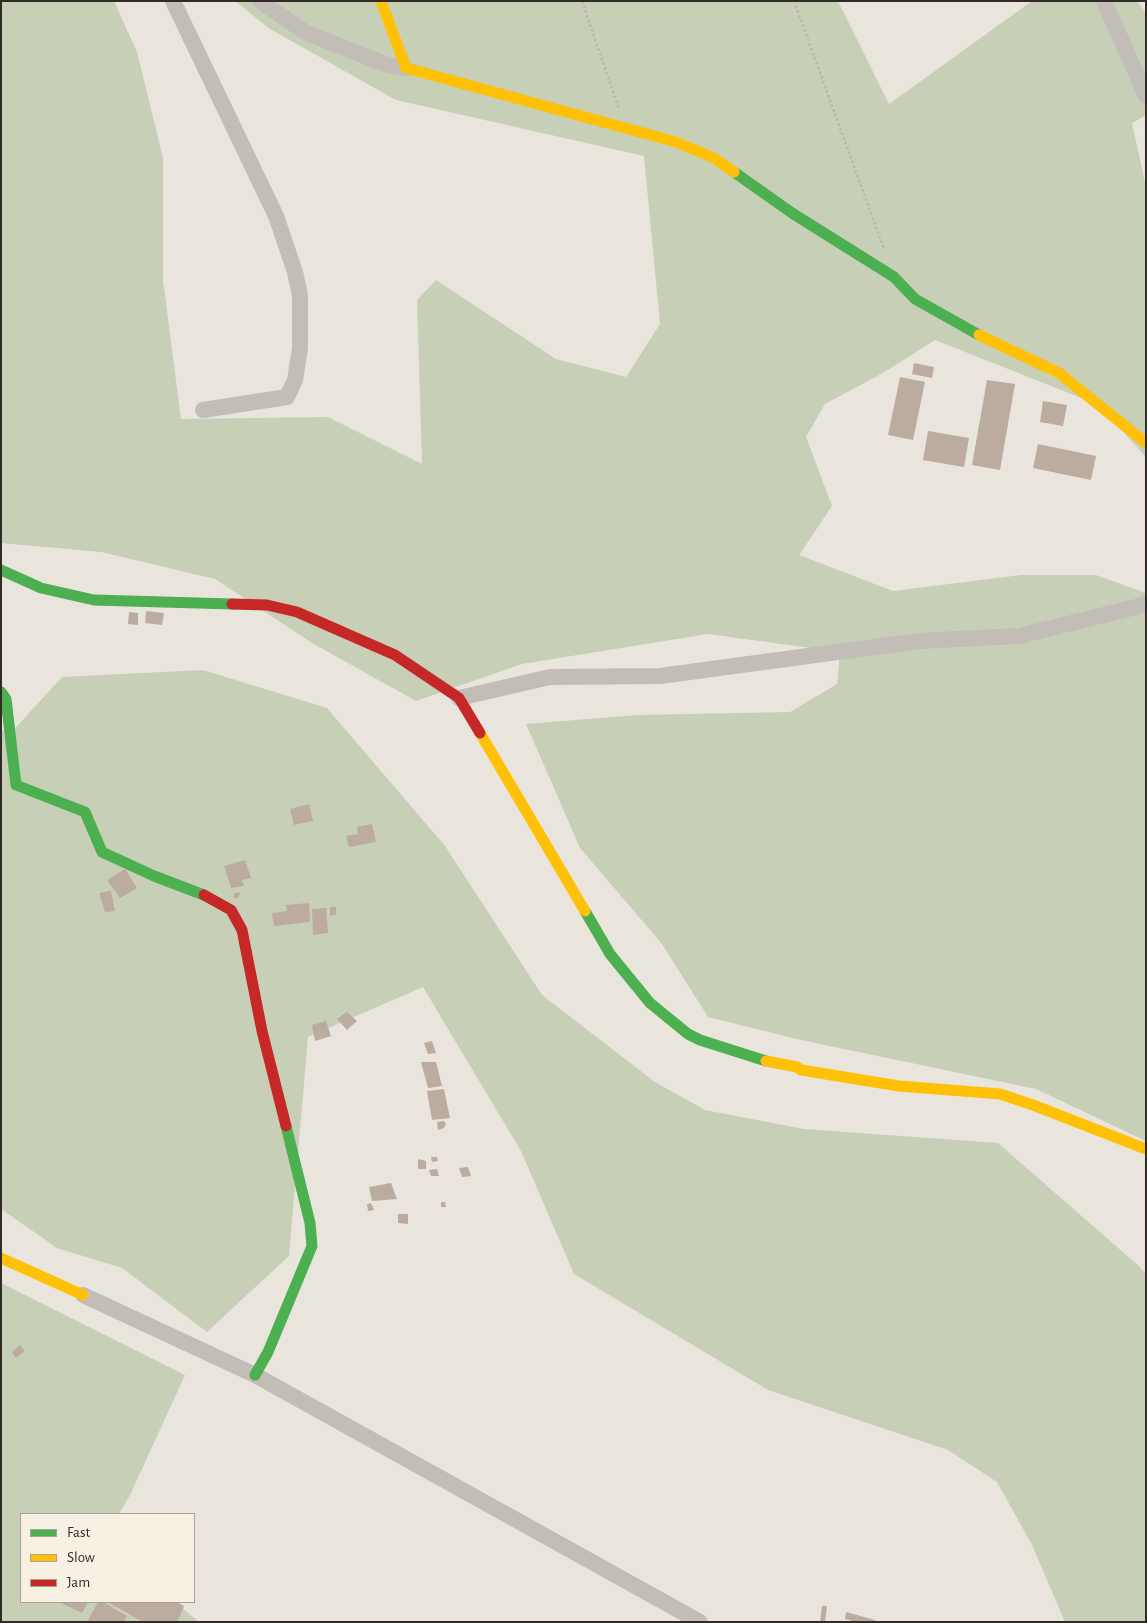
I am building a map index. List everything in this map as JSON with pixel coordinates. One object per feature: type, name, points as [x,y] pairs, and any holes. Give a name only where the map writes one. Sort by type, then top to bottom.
[{"type":"street","points":[[173,1],[276,216],[295,272],[300,295],[300,348],[295,380],[287,397],[203,410]]},
{"type":"street","points":[[260,1],[306,32],[385,64],[406,68],[676,142],[714,158],[792,213],[894,277],[915,299],[989,341],[1060,373],[1146,443]]},
{"type":"street","points":[[381,1],[406,68]]},
{"type":"street","points":[[1104,1],[1146,96]]},
{"type":"street","points":[[1,570],[42,588],[94,600],[267,605],[297,612],[394,655],[459,698],[610,954],[650,1002],[688,1034],[708,1043],[768,1062],[797,1067],[801,1070],[899,1086],[1000,1094],[1034,1105],[1146,1149]]},
{"type":"street","points":[[459,698],[550,677],[660,676],[919,641],[1019,636],[1146,603]]},
{"type":"street","points":[[1,692],[6,699],[16,785],[85,812],[102,852],[154,876],[203,895],[231,910],[242,930],[262,1031],[310,1223],[312,1246],[268,1352],[255,1375]]},
{"type":"street","points":[[1,1258],[255,1375],[700,1622]]},
{"type":"path","points":[[582,1],[626,128]]},
{"type":"path","points":[[794,1],[885,250]]},
{"type":"green space","points":[[1,1],[114,1],[137,52],[163,158],[163,280],[181,419],[328,417],[422,464],[417,300],[436,280],[556,359],[626,377],[660,324],[644,156],[396,100],[270,29],[235,1],[838,1],[889,104],[1032,1],[1137,1],[1146,13],[1146,115],[1132,123],[1146,187],[1146,457],[1099,405],[935,340],[883,373],[825,404],[806,437],[832,506],[799,555],[893,591],[1021,575],[1096,575],[1146,593],[1146,1141],[1036,1089],[801,1040],[708,1017],[662,944],[580,848],[526,724],[637,715],[790,712],[837,684],[840,652],[708,634],[522,664],[416,701],[312,643],[215,579],[101,552],[1,543]]},
{"type":"green space","points":[[203,670],[327,708],[445,846],[542,995],[655,1082],[705,1110],[804,1129],[998,1143],[1140,1267],[1146,1274],[1146,1622],[1065,1622],[1032,1545],[997,1482],[948,1450],[768,1390],[574,1274],[521,1151],[423,987],[308,1037],[289,1256],[207,1332],[122,1268],[57,1248],[1,1209],[1,729],[9,735],[62,677]]},
{"type":"green space","points":[[1,1283],[185,1375],[130,1495],[120,1513],[20,1513],[20,1603],[176,1603],[199,1622],[1,1622]]},
{"type":"building","points":[[914,363],[934,367],[932,378],[912,374]]},
{"type":"building","points":[[900,377],[925,382],[913,440],[888,435]]},
{"type":"building","points":[[987,380],[1015,384],[1000,470],[972,465]]},
{"type":"building","points":[[1043,401],[1067,405],[1063,426],[1040,422]]},
{"type":"building","points":[[928,431],[969,438],[964,467],[923,460]]},
{"type":"building","points":[[1038,444],[1096,456],[1091,480],[1033,468]]},
{"type":"building","points":[[146,611],[164,613],[162,625],[145,623]]},
{"type":"building","points":[[129,612],[138,613],[138,625],[128,624]]},
{"type":"building","points":[[309,804],[313,821],[294,825],[290,809]]},
{"type":"building","points":[[372,824],[376,842],[349,847],[346,836],[358,834],[357,827]]},
{"type":"building","points":[[245,860],[251,878],[242,880],[244,886],[231,888],[224,866]]},
{"type":"building","points":[[125,869],[137,888],[120,898],[107,880]]},
{"type":"building","points":[[111,891],[115,911],[105,912],[99,893]]},
{"type":"building","points":[[240,892],[239,897],[234,898],[234,893]]},
{"type":"building","points":[[309,903],[310,922],[274,926],[272,913],[287,911],[286,905]]},
{"type":"building","points":[[330,907],[336,907],[336,915],[330,916]]},
{"type":"building","points":[[326,908],[328,933],[313,935],[312,909]]},
{"type":"building","points":[[347,1012],[357,1021],[347,1030],[337,1019]]},
{"type":"building","points":[[326,1021],[331,1036],[315,1041],[312,1025]]},
{"type":"building","points":[[432,1041],[436,1053],[428,1054],[424,1043]]},
{"type":"building","points":[[421,1062],[436,1062],[442,1086],[428,1088]]},
{"type":"building","points":[[444,1089],[450,1118],[432,1120],[427,1091]]},
{"type":"building","points":[[444,1121],[446,1124],[444,1128],[438,1130],[437,1122]]},
{"type":"building","points":[[431,1157],[437,1157],[438,1161],[432,1162]]},
{"type":"building","points":[[418,1159],[426,1161],[426,1169],[418,1169]]},
{"type":"building","points":[[468,1167],[471,1176],[462,1177],[459,1168]]},
{"type":"building","points":[[437,1169],[439,1176],[431,1176],[429,1170]]},
{"type":"building","points":[[391,1183],[397,1199],[372,1201],[369,1187]]},
{"type":"building","points":[[441,1202],[445,1202],[446,1207],[441,1207]]},
{"type":"building","points":[[371,1203],[374,1210],[368,1211],[367,1204]]},
{"type":"building","points":[[398,1214],[408,1214],[408,1224],[398,1223]]},
{"type":"building","points":[[20,1345],[25,1351],[16,1358],[12,1352]]},
{"type":"building","points":[[61,1603],[87,1603],[82,1613]]},
{"type":"building","points":[[97,1603],[105,1603],[127,1616],[124,1622],[87,1622]]},
{"type":"building","points":[[110,1603],[179,1603],[184,1606],[177,1622],[143,1622]]},
{"type":"building","points":[[822,1606],[827,1606],[825,1622],[820,1622]]},
{"type":"building","points":[[846,1612],[875,1620],[875,1622],[856,1622],[845,1619]]},
{"type":"traffic: fast","points":[[734,172],[792,213],[894,277],[915,299],[979,335]]},
{"type":"traffic: fast","points":[[1,570],[41,588],[94,600],[232,604]]},
{"type":"traffic: fast","points":[[1,692],[6,699],[16,785],[85,812],[102,852],[154,876],[204,895]]},
{"type":"traffic: fast","points":[[585,911],[610,954],[650,1003],[688,1034],[700,1040],[766,1061]]},
{"type":"traffic: fast","points":[[255,1375],[268,1352],[312,1246],[310,1223],[286,1126]]},
{"type":"traffic: slow","points":[[381,1],[406,68],[676,142],[714,158],[734,172]]},
{"type":"traffic: slow","points":[[979,335],[1059,373],[1146,443]]},
{"type":"traffic: slow","points":[[480,733],[585,911]]},
{"type":"traffic: slow","points":[[766,1061],[797,1067],[801,1070],[899,1086],[1000,1094],[1146,1149]]},
{"type":"traffic: slow","points":[[1,1258],[83,1295]]},
{"type":"traffic: jam","points":[[232,604],[267,605],[297,612],[395,655],[459,698],[480,733]]},
{"type":"traffic: jam","points":[[204,895],[231,910],[242,930],[262,1031],[286,1126]]}]
